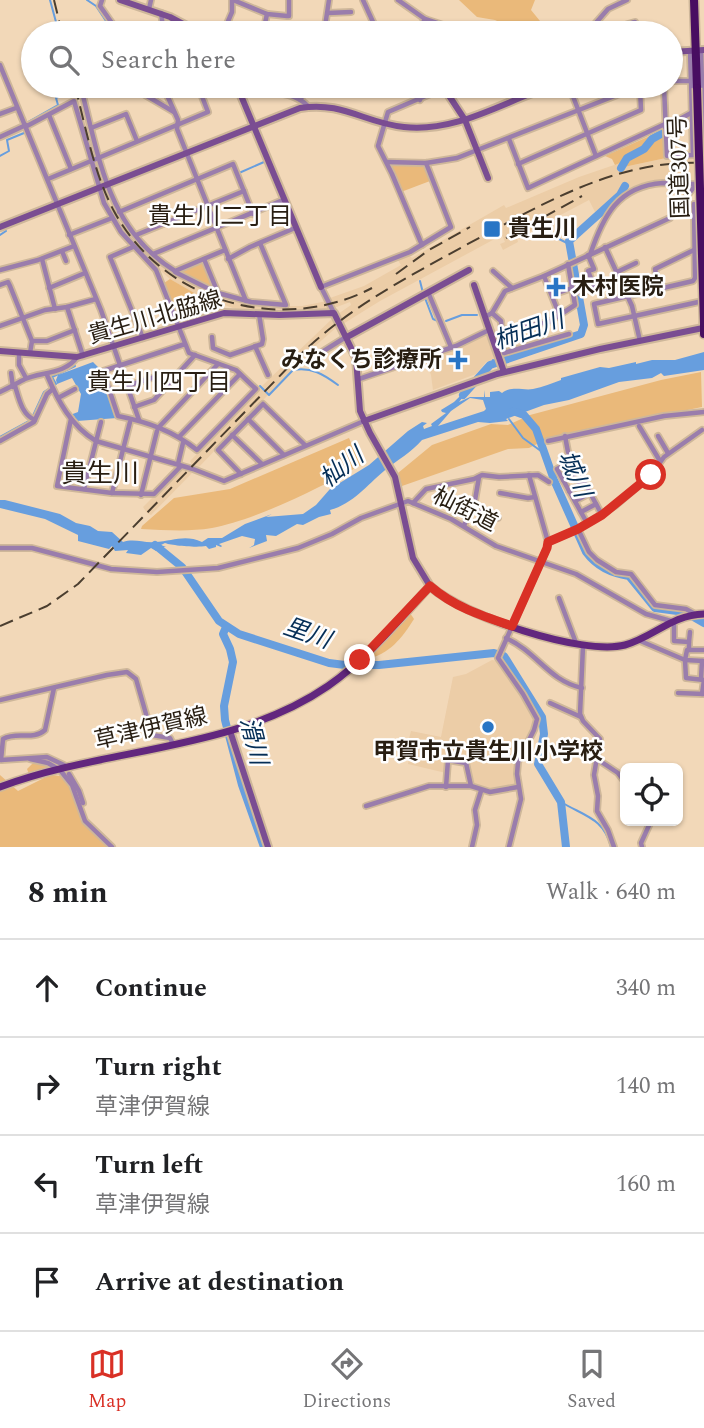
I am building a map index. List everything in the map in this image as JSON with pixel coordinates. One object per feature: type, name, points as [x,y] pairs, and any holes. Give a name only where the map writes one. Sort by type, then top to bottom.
[{"type":"highway","name":"国道307号","points":[[694,0],[698,50],[694,84],[704,334]]},
{"type":"main road","points":[[430,586],[450,602],[474,614],[579,645],[614,647],[638,640],[671,621],[696,614]]},
{"type":"main road","name":"草津伊賀線","points":[[0,787],[62,767],[228,731],[289,708],[327,687],[347,672],[430,586]]},
{"type":"street","points":[[102,0],[100,6],[111,21]]},
{"type":"street","points":[[120,0],[177,21]]},
{"type":"street","points":[[149,9],[151,0]]},
{"type":"street","points":[[228,21],[232,12],[232,0],[267,14],[289,16],[289,0]]},
{"type":"street","points":[[327,21],[329,0]]},
{"type":"street","points":[[363,0],[370,21]]},
{"type":"street","points":[[398,0],[430,21]]},
{"type":"street","points":[[598,21],[608,9],[627,0]]},
{"type":"street","points":[[328,13],[351,12]]},
{"type":"street","points":[[161,13],[162,21]]},
{"type":"street","points":[[266,21],[267,14]]},
{"type":"street","points":[[698,50],[704,151]]},
{"type":"street","points":[[0,65],[96,299],[139,420]]},
{"type":"street","points":[[0,86],[6,83]]},
{"type":"street","points":[[664,98],[667,156],[693,155],[694,84],[683,83]]},
{"type":"street","points":[[84,98],[106,186],[119,212],[153,254],[175,271],[218,293],[246,301],[286,305],[260,243]]},
{"type":"street","points":[[150,98],[174,112]]},
{"type":"street","points":[[168,98],[177,129],[246,301]]},
{"type":"street","points":[[48,179],[208,112],[203,98]]},
{"type":"street","points":[[242,98],[295,228],[356,358],[360,411],[391,470],[398,488],[413,558],[430,586]]},
{"type":"street","points":[[296,98],[308,106]]},
{"type":"street","points":[[422,245],[378,146],[388,111],[424,98]]},
{"type":"street","points":[[452,98],[465,120],[488,178]]},
{"type":"street","points":[[0,227],[58,206],[288,111],[308,106],[342,108],[384,124],[419,128],[465,120],[521,98]]},
{"type":"street","points":[[574,98],[596,156]]},
{"type":"street","points":[[387,162],[426,163],[477,152],[612,98]]},
{"type":"street","points":[[518,163],[641,110],[640,98]]},
{"type":"street","points":[[0,137],[74,101],[98,188],[112,218],[133,247],[156,270],[185,344],[188,353],[236,370],[256,389],[197,450],[179,437],[139,420],[118,416],[103,371],[185,344]]},
{"type":"street","points":[[0,114],[16,108]]},
{"type":"street","points":[[509,139],[527,188],[703,109]]},
{"type":"street","points":[[91,128],[126,114],[137,141]]},
{"type":"street","points":[[49,115],[71,169]]},
{"type":"street","points":[[321,287],[406,254],[451,227],[426,163]]},
{"type":"street","points":[[119,212],[233,164],[253,214]]},
{"type":"street","points":[[485,317],[492,313],[505,291],[670,218],[704,174],[704,177]]},
{"type":"street","points":[[581,293],[595,288],[588,271],[594,269],[589,255],[611,208],[632,189],[662,183],[698,184]]},
{"type":"street","points":[[136,235],[244,191]]},
{"type":"street","points":[[687,198],[694,204],[704,205]]},
{"type":"street","points":[[153,254],[283,200]]},
{"type":"street","points":[[694,204],[696,249],[693,281],[594,304],[598,324],[704,301]]},
{"type":"street","points":[[69,235],[112,218]]},
{"type":"street","points":[[229,259],[295,228]]},
{"type":"street","points":[[0,270],[42,259],[74,246]]},
{"type":"street","points":[[133,247],[110,257],[143,338]]},
{"type":"street","points":[[605,247],[636,316],[640,342]]},
{"type":"street","points":[[659,289],[654,269],[696,249]]},
{"type":"street","points":[[175,271],[225,250]]},
{"type":"street","points":[[62,251],[66,261]]},
{"type":"street","points":[[42,259],[55,309]]},
{"type":"street","points":[[204,260],[218,293]]},
{"type":"street","points":[[504,330],[549,322],[575,305],[570,263]]},
{"type":"street","points":[[617,272],[636,263]]},
{"type":"street","points":[[322,352],[469,270]]},
{"type":"street","points":[[493,271],[512,288]]},
{"type":"street","points":[[49,288],[85,274]]},
{"type":"street","points":[[544,276],[559,314]]},
{"type":"street","points":[[0,285],[8,282],[24,317],[32,341],[30,353]]},
{"type":"street","points":[[474,285],[503,369]]},
{"type":"street","points":[[552,295],[572,288]]},
{"type":"street","points":[[428,292],[451,347]]},
{"type":"street","points":[[0,326],[24,317],[96,299]]},
{"type":"street","points":[[0,392],[14,387],[26,378],[47,375],[80,357],[67,307]]},
{"type":"street","name":"貴生川北脇線","points":[[0,351],[80,357],[224,313],[334,313]]},
{"type":"street","points":[[492,313],[501,321],[504,330],[504,353],[569,334]]},
{"type":"street","points":[[212,337],[213,348],[230,355],[262,344],[264,339],[259,314]]},
{"type":"street","points":[[47,375],[71,419],[86,435],[96,441],[224,481],[305,445],[503,369],[640,342],[704,326]]},
{"type":"street","points":[[32,341],[47,341],[75,330]]},
{"type":"street","points":[[359,379],[451,347],[489,330]]},
{"type":"street","points":[[255,346],[268,375]]},
{"type":"street","points":[[19,352],[19,365],[26,378]]},
{"type":"street","points":[[134,407],[154,400],[195,355]]},
{"type":"street","points":[[141,495],[158,429],[218,364]]},
{"type":"street","points":[[11,373],[24,410],[35,420]]},
{"type":"street","points":[[127,386],[164,374],[173,380]]},
{"type":"street","points":[[179,437],[240,374]]},
{"type":"street","points":[[0,441],[35,420],[52,387]]},
{"type":"street","points":[[58,398],[75,389]]},
{"type":"street","points":[[241,474],[218,450],[263,404],[305,445]]},
{"type":"street","points":[[548,441],[664,416],[704,412]]},
{"type":"street","points":[[71,419],[57,486],[112,493],[154,494],[179,465],[183,443]]},
{"type":"street","points":[[248,419],[284,455]]},
{"type":"street","points":[[84,489],[101,422]]},
{"type":"street","points":[[112,493],[130,422]]},
{"type":"street","points":[[639,426],[660,461]]},
{"type":"street","points":[[548,542],[577,530],[602,515],[651,475],[668,453],[702,430]]},
{"type":"street","points":[[232,435],[262,464]]},
{"type":"street","points":[[565,436],[566,448],[572,461],[602,515]]},
{"type":"street","points":[[658,436],[668,453]]},
{"type":"street","points":[[572,461],[557,469],[587,523]]},
{"type":"street","points":[[563,480],[578,472]]},
{"type":"street","points":[[413,503],[426,489],[484,474],[499,477],[540,476],[548,482]]},
{"type":"street","points":[[509,847],[520,803],[518,762],[537,719],[499,655],[548,542],[529,475]]},
{"type":"street","points":[[479,477],[474,506],[477,511],[498,518]]},
{"type":"street","points":[[569,491],[584,482]]},
{"type":"street","points":[[500,493],[535,497]]},
{"type":"street","points":[[575,502],[590,493]]},
{"type":"street","name":"杣街道","points":[[0,548],[32,548],[111,569],[157,572],[233,566],[298,548],[361,518],[408,501],[464,526],[490,543],[584,578],[646,614],[671,621]]},
{"type":"street","points":[[581,512],[596,503]]},
{"type":"street","points":[[464,526],[470,508],[474,506]]},
{"type":"street","points":[[577,530],[591,555],[612,570],[631,574],[655,605],[696,614]]},
{"type":"street","points":[[559,598],[579,645],[581,717]]},
{"type":"street","points":[[671,621],[674,622],[674,641],[689,642]]},
{"type":"street","points":[[690,632],[689,650],[685,660],[686,678],[703,679]]},
{"type":"street","points":[[506,639],[527,649],[548,671],[566,683],[582,688]]},
{"type":"street","points":[[638,640],[685,660],[703,661],[703,694],[678,693]]},
{"type":"street","points":[[689,650],[704,650]]},
{"type":"street","points":[[0,700],[119,672],[131,674],[137,683],[149,732],[154,737],[170,738],[173,744]]},
{"type":"street","points":[[54,688],[46,730],[36,737],[13,735],[3,739],[1,760],[30,759],[62,767],[82,807]]},
{"type":"street","points":[[550,703],[581,717],[600,739],[594,775],[598,796],[597,811],[614,847]]},
{"type":"street","points":[[228,731],[268,847]]},
{"type":"street","points":[[597,759],[620,776]]},
{"type":"street","points":[[446,787],[448,760],[466,763],[471,786]]},
{"type":"street","points":[[69,774],[82,797],[85,821],[112,847]]},
{"type":"street","points":[[366,806],[426,787],[471,786],[490,792],[518,787]]},
{"type":"street","points":[[472,847],[477,825],[475,810],[481,791]]},
{"type":"street","points":[[642,847],[641,843],[649,826]]},
{"type":"shaded area","points":[[459,0],[535,0],[531,10],[540,21],[497,21],[477,17]]},
{"type":"shaded area","points":[[82,100],[103,182],[99,183],[77,102]]},
{"type":"shaded area","points":[[663,130],[666,158],[624,167],[620,163],[615,165],[612,159],[605,156]]},
{"type":"shaded area","points":[[695,156],[695,181],[664,181],[630,188],[625,193],[629,186],[624,187],[595,212],[589,200],[517,238],[518,242],[503,250],[500,244],[505,242],[502,235],[343,324],[338,314],[351,305],[350,302],[334,308],[330,298],[364,286],[401,265],[397,259],[409,255],[412,258],[504,205],[506,208],[620,163],[624,167],[666,158]]},
{"type":"shaded area","points":[[390,162],[423,165],[430,181],[401,192]]},
{"type":"shaded area","points":[[106,189],[134,236],[160,263],[188,281],[217,294],[284,306],[327,301],[331,310],[289,314],[244,312],[197,295],[170,279],[127,237],[101,191]]},
{"type":"shaded area","points":[[202,262],[213,288],[211,289],[179,271]]},
{"type":"shaded area","points":[[170,279],[196,294],[170,303],[164,283]]},
{"type":"shaded area","points":[[334,317],[338,326],[269,394],[262,386]]},
{"type":"shaded area","name":"みなくち診療所","points":[[486,334],[495,359],[486,362],[476,374],[433,390],[425,359]]},
{"type":"shaded area","points":[[701,372],[702,407],[547,439],[529,448],[508,449],[402,486],[398,473],[432,445],[491,424],[508,425],[530,415]]},
{"type":"shaded area","points":[[261,388],[268,395],[198,468],[193,467],[190,461]]},
{"type":"shaded area","points":[[349,438],[361,465],[288,502],[248,518],[212,528],[141,529],[174,498],[230,489]]},
{"type":"shaded area","points":[[182,468],[192,473],[151,515],[147,513],[143,507]]},
{"type":"shaded area","points":[[410,613],[414,619],[400,639],[382,654],[366,659]]},
{"type":"shaded area","name":"甲賀市立貴生川小学校","points":[[492,660],[498,661],[509,675],[534,717],[533,730],[517,761],[515,785],[490,791],[473,785],[469,762],[447,758],[446,773],[408,764],[412,745],[408,742],[411,731],[441,737],[453,677],[466,674]]},
{"type":"shaded area","points":[[34,762],[48,765],[53,775],[66,777],[74,789],[84,821],[109,847],[0,847],[0,775],[18,791],[48,776],[45,769],[29,774],[27,769]]},
{"type":"water","points":[[704,352],[704,370],[664,376],[661,373],[652,378],[619,382],[569,400],[544,405],[506,419],[508,421],[478,422],[422,440],[353,499],[330,510],[331,514],[303,525],[297,524],[276,536],[266,535],[267,541],[249,548],[254,545],[255,539],[242,536],[219,544],[221,547],[216,545],[209,549],[206,546],[165,543],[161,545],[166,547],[160,547],[156,551],[151,548],[141,555],[126,553],[128,550],[115,551],[112,546],[109,549],[78,541],[78,535],[45,519],[0,508],[0,500],[5,500],[60,514],[98,531],[112,532],[123,542],[184,538],[202,542],[208,538],[222,538],[245,524],[272,514],[266,517],[303,514],[316,505],[330,489],[369,465],[408,431],[422,422],[427,423],[423,426],[424,429],[432,426],[431,424],[446,413],[441,410],[469,387],[459,402],[470,397],[484,397],[485,390],[485,397],[490,397],[490,392],[533,389],[600,367],[609,368],[652,360],[675,360]],"holes":[[[470,398],[483,400],[486,409],[484,411],[438,426],[451,411]]]},
{"type":"water","points":[[93,362],[100,369],[117,418],[77,421],[70,415],[78,412],[81,394],[72,378],[57,384],[56,380],[58,375]]},
{"type":"waterway","points":[[50,0],[56,21]]},
{"type":"waterway","points":[[87,0],[96,6],[106,21]]},
{"type":"waterway","points":[[28,122],[58,105],[56,98]]},
{"type":"waterway","name":"柿田川","points":[[621,168],[627,158],[644,149],[652,139],[698,113]]},
{"type":"waterway","points":[[0,156],[9,151],[7,140],[24,133]]},
{"type":"waterway","points":[[239,173],[264,162]]},
{"type":"waterway","name":"柿田川","points":[[463,395],[490,365],[581,334],[584,325],[569,241],[620,195],[625,186]]},
{"type":"waterway","points":[[0,235],[6,231]]},
{"type":"waterway","points":[[555,237],[569,244]]},
{"type":"waterway","points":[[420,281],[423,293]]},
{"type":"waterway","points":[[425,298],[433,319],[438,321]]},
{"type":"waterway","points":[[446,321],[462,315],[477,315]]},
{"type":"waterway","points":[[0,437],[31,420],[44,392],[56,384],[52,377],[75,366]]},
{"type":"waterway","points":[[260,386],[269,395],[293,370],[300,369],[317,372],[338,385]]},
{"type":"waterway","name":"城川","points":[[513,411],[524,415],[536,429],[554,480],[590,557],[605,568],[629,576],[655,608],[685,612],[704,623]]},
{"type":"waterway","points":[[509,419],[523,438],[545,454]]},
{"type":"waterway","name":"里川","points":[[155,545],[182,567],[219,621],[239,634],[329,663],[379,665],[494,653],[504,656],[542,717],[544,734],[538,764],[561,802],[566,847]]},
{"type":"waterway","name":"滑川","points":[[226,627],[223,634],[233,662],[224,706],[225,720],[242,785],[264,847]]},
{"type":"waterway","points":[[561,802],[598,824],[608,837],[611,847]]},
{"type":"railway","points":[[54,0],[59,21]]},
{"type":"railway","points":[[78,98],[101,183],[115,213],[137,244],[164,269],[195,289],[229,302],[264,309],[301,309],[337,302],[372,288]]},
{"type":"railway","points":[[0,626],[47,606],[78,584],[302,353],[360,307],[466,245],[551,200],[640,168],[704,163]]},
{"type":"railway","points":[[506,238],[582,196]]},
{"type":"railway","points":[[396,274],[429,250],[470,227]]},
{"type":"place","name":"貴生川","points":[[492,229]]},
{"type":"place","name":"木村医院","points":[[556,287]]},
{"type":"place","name":"みなくち診療所","points":[[458,360]]},
{"type":"place","name":"甲賀市立貴生川小学校","points":[[488,727]]},
{"type":"district","name":"貴生川二丁目","points":[[220,217]]},
{"type":"district","name":"貴生川四丁目","points":[[159,383]]},
{"type":"district","name":"貴生川","points":[[100,474]]},
{"type":"route","points":[[360,660],[430,586],[450,602],[474,614],[512,626],[548,542],[602,515],[651,475]]},
{"type":"water label","name":"杣川","points":[[342,468]]}]
